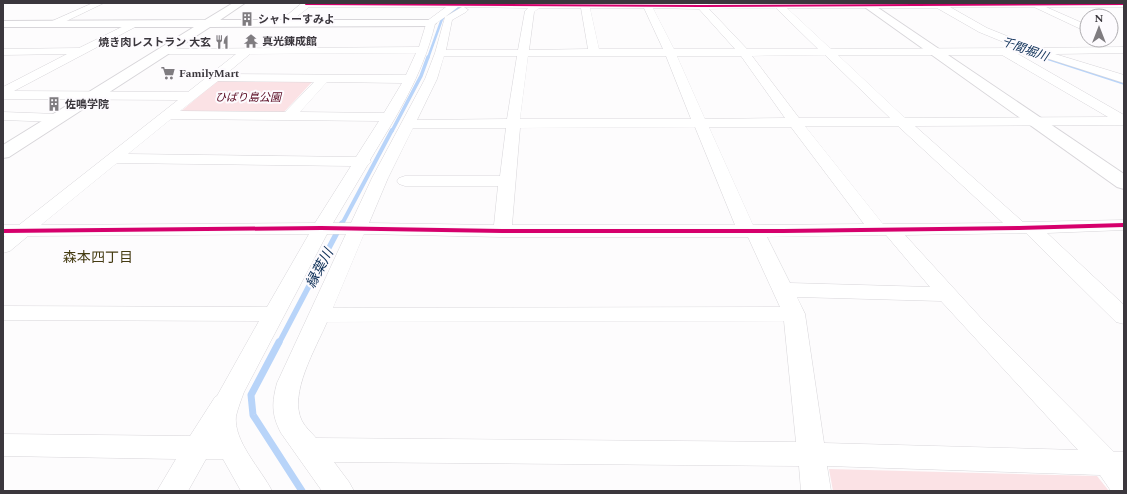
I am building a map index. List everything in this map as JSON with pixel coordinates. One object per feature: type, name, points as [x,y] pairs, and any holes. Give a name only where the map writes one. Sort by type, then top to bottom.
[{"type":"street","points":[[53,24],[100,3]]},
{"type":"street","points":[[3,153],[240,3]]},
{"type":"street","points":[[1120,3],[1124,4]]},
{"type":"street","points":[[282,24],[307,4],[585,6],[647,4],[701,6],[779,6],[795,4],[1124,4]]},
{"type":"street","points":[[3,24],[430,23],[465,4]]},
{"type":"street","points":[[172,491],[231,392],[274,314],[410,79],[431,52],[448,19],[465,4]]},
{"type":"street","points":[[647,4],[670,52],[700,123],[751,231],[783,290],[794,314],[816,491]]},
{"type":"street","points":[[866,4],[1124,183]]},
{"type":"street","points":[[935,4],[995,36],[1033,50],[1124,79]]},
{"type":"street","points":[[1031,4],[1079,25]]},
{"type":"street","points":[[502,231],[513,124],[523,53],[530,11],[537,5]]},
{"type":"street","points":[[585,6],[594,52]]},
{"type":"street","points":[[701,6],[744,52],[795,122],[884,230],[1116,464],[1124,485]]},
{"type":"street","points":[[779,6],[902,122],[1025,228],[1124,317]]},
{"type":"street","points":[[339,491],[290,425],[285,403],[289,383],[320,315],[356,228],[431,79],[430,23]]},
{"type":"street","points":[[3,92],[134,24]]},
{"type":"street","points":[[163,51],[523,53],[1124,50]]},
{"type":"street","points":[[3,52],[81,51]]},
{"type":"street","points":[[3,247],[247,51]]},
{"type":"street","points":[[1009,51],[1124,121]]},
{"type":"street","points":[[214,78],[410,79]]},
{"type":"street","points":[[289,116],[323,78]]},
{"type":"street","points":[[3,79],[28,79]]},
{"type":"street","points":[[3,96],[191,96]]},
{"type":"street","points":[[167,115],[389,117]]},
{"type":"street","points":[[3,116],[57,118]]},
{"type":"street","points":[[408,124],[1033,120],[1124,121]]},
{"type":"street","points":[[114,158],[363,162]]},
{"type":"street","points":[[405,181],[507,181]]},
{"type":"street","points":[[3,231],[356,228],[502,231],[751,231],[1025,228],[1124,225]]},
{"type":"street","points":[[783,290],[947,294]]},
{"type":"street","points":[[3,313],[274,314]]},
{"type":"street","points":[[320,315],[794,314]]},
{"type":"street","points":[[231,392],[223,417],[226,441],[257,491]]},
{"type":"street","points":[[3,446],[230,448]]},
{"type":"street","points":[[309,450],[811,454],[1116,464]]},
{"type":"green space","name":"ひばり島公園","points":[[218,80],[313,81],[283,113],[179,113]]},
{"type":"green space","points":[[829,469],[1097,476],[1109,491],[833,491]]},
{"type":"waterway","name":"縁葉川","points":[[428,58],[442,19],[462,5]]},
{"type":"waterway","name":"千間堀川","points":[[1029,52],[1044,57]]},
{"type":"waterway","name":"縁葉川","points":[[392,131],[421,76],[428,57]]},
{"type":"waterway","name":"千間堀川","points":[[1044,57],[1124,83]]},
{"type":"waterway","name":"縁葉川","points":[[342,224],[392,130]]},
{"type":"waterway","name":"縁葉川","points":[[279,343],[342,223]]},
{"type":"waterway","name":"縁葉川","points":[[279,342],[251,395],[253,415],[302,491]]},
{"type":"cycle path","points":[[306,4],[701,6],[1124,4]]},
{"type":"cycle path","points":[[3,231],[321,228],[502,231],[783,231],[1124,225]]},
{"type":"place","name":"シャトーすみよ","points":[[247,19]]},
{"type":"place","name":"真光錬成館","points":[[251,41]]},
{"type":"place","name":"焼き肉レストラン 大玄","points":[[222,42]]},
{"type":"place","name":"FamilyMart","points":[[168,73]]},
{"type":"place","name":"佐鳴学院","points":[[54,104]]},
{"type":"district","name":"森本四丁目","points":[[98,257]]}]
